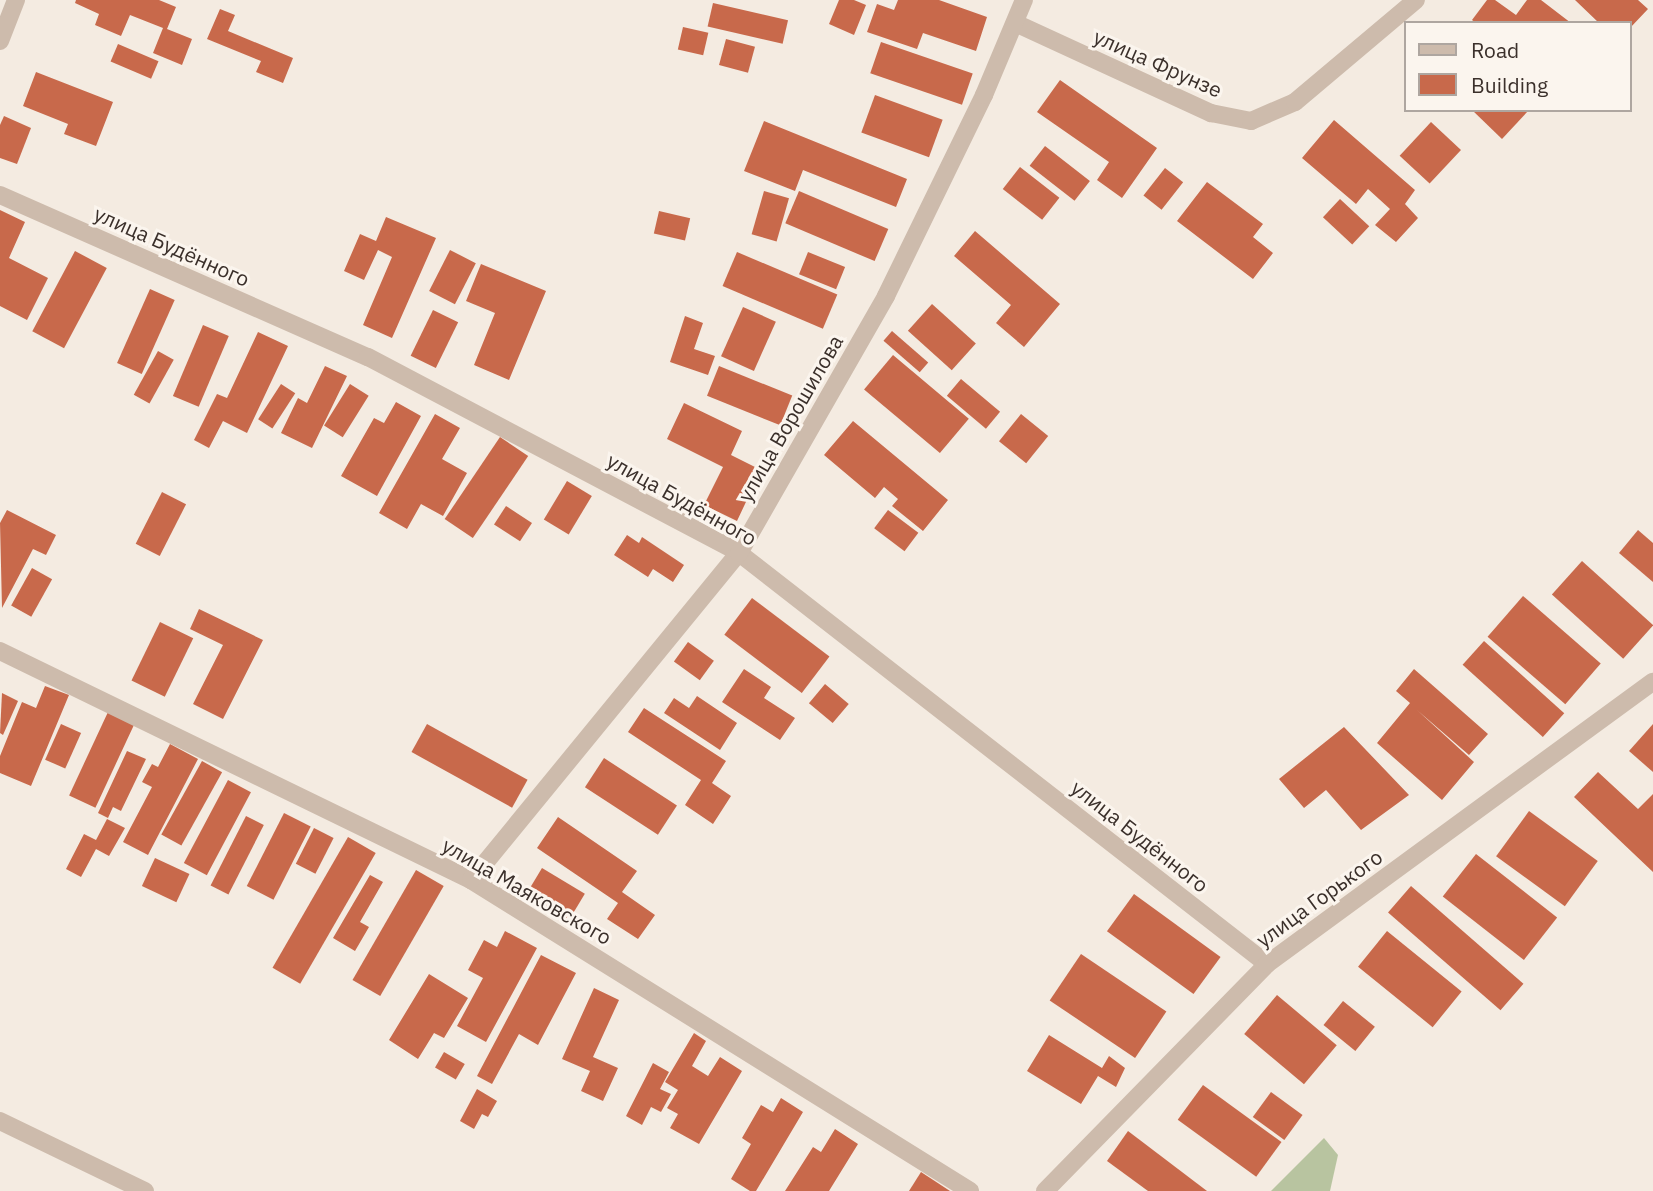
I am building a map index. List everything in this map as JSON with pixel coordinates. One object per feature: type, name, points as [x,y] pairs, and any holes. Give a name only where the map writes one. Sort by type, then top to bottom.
[{"type":"street","points":[[0,41],[16,0]]},
{"type":"street","name":"улица Ворошилова","points":[[471,880],[739,553],[886,296],[984,95],[1024,0]]},
{"type":"street","name":"улица Фрунзе","points":[[1015,23],[1211,113],[1251,121],[1295,102],[1416,0]]},
{"type":"street","name":"улица Будённого","points":[[0,195],[368,357],[739,553],[1267,964]]},
{"type":"street","name":"улица Маяковского","points":[[0,651],[471,880],[970,1191]]},
{"type":"street","name":"улица Горького","points":[[1045,1191],[1267,964],[1653,682]]},
{"type":"street","points":[[0,1121],[145,1191]]},
{"type":"green space","points":[[1324,1138],[1338,1155],[1330,1191],[1271,1191]]},
{"type":"building","points":[[76,0],[159,0],[176,7],[167,29],[192,39],[182,65],[153,53],[163,28],[130,15],[121,36],[95,25],[99,14],[75,3]]},
{"type":"building","points":[[839,0],[854,0],[866,5],[854,35],[829,24]]},
{"type":"building","points":[[898,0],[939,0],[987,17],[976,51],[923,33],[917,49],[867,32],[877,4],[894,10]]},
{"type":"building","points":[[1487,0],[1495,0],[1516,15],[1527,0],[1541,0],[1568,21],[1473,21]]},
{"type":"building","points":[[1575,0],[1638,0],[1648,9],[1632,26],[1632,21],[1597,21]]},
{"type":"building","points":[[713,3],[788,20],[783,44],[708,26]]},
{"type":"building","points":[[220,9],[235,15],[228,31],[293,58],[283,83],[256,72],[261,61],[207,39]]},
{"type":"building","points":[[683,27],[708,33],[703,55],[678,49]]},
{"type":"building","points":[[726,39],[755,47],[748,73],[719,65]]},
{"type":"building","points":[[881,42],[973,74],[962,105],[870,73]]},
{"type":"building","points":[[118,44],[159,61],[151,79],[111,61]]},
{"type":"building","points":[[36,72],[113,102],[96,146],[64,134],[68,124],[23,106]]},
{"type":"building","points":[[1060,80],[1157,148],[1122,198],[1097,180],[1109,162],[1037,112]]},
{"type":"building","points":[[875,95],[943,120],[929,157],[861,133]]},
{"type":"building","points":[[1474,112],[1527,112],[1502,139]]},
{"type":"building","points":[[4,116],[31,128],[17,164],[0,158],[0,125]]},
{"type":"building","points":[[1334,120],[1415,190],[1405,204],[1418,218],[1396,242],[1375,225],[1390,209],[1368,189],[1356,204],[1302,158]]},
{"type":"building","points":[[764,121],[907,179],[896,207],[803,170],[795,191],[744,171]]},
{"type":"building","points":[[1431,122],[1461,150],[1430,184],[1400,156]]},
{"type":"building","points":[[1045,146],[1090,181],[1075,201],[1030,166]]},
{"type":"building","points":[[1020,167],[1059,198],[1042,220],[1003,189]]},
{"type":"building","points":[[1165,168],[1183,182],[1162,210],[1143,196]]},
{"type":"building","points":[[1207,182],[1263,224],[1253,237],[1273,253],[1253,279],[1177,221]]},
{"type":"building","points":[[764,191],[789,198],[777,241],[752,234]]},
{"type":"building","points":[[799,191],[888,229],[875,261],[785,223]]},
{"type":"building","points":[[1340,199],[1369,226],[1352,245],[1323,217]]},
{"type":"building","points":[[0,210],[25,222],[9,258],[48,278],[27,320],[0,306]]},
{"type":"building","points":[[659,211],[690,218],[685,241],[654,233]]},
{"type":"building","points":[[386,217],[436,238],[392,338],[363,325],[392,257],[378,250],[364,280],[344,271],[360,234],[376,241]]},
{"type":"building","points":[[975,231],[1060,304],[1024,347],[996,323],[1011,305],[954,256]]},
{"type":"building","points":[[450,250],[476,263],[455,304],[429,291]]},
{"type":"building","points":[[75,251],[107,268],[64,348],[32,331]]},
{"type":"building","points":[[737,252],[837,295],[823,329],[723,286]]},
{"type":"building","points":[[808,252],[845,267],[836,289],[799,274]]},
{"type":"building","points":[[481,264],[546,291],[509,380],[474,365],[495,313],[466,301]]},
{"type":"building","points":[[150,289],[175,300],[142,374],[117,363]]},
{"type":"building","points":[[932,304],[976,343],[952,370],[908,331]]},
{"type":"building","points":[[743,307],[776,322],[754,371],[721,356]]},
{"type":"building","points":[[433,310],[458,322],[436,368],[411,356]]},
{"type":"building","points":[[685,316],[703,323],[694,349],[715,356],[708,375],[670,362]]},
{"type":"building","points":[[203,325],[229,336],[199,407],[173,396]]},
{"type":"building","points":[[892,331],[928,362],[920,372],[883,341]]},
{"type":"building","points":[[258,332],[288,346],[247,433],[223,421],[209,448],[194,440],[217,394],[227,398]]},
{"type":"building","points":[[158,351],[174,360],[150,403],[134,395]]},
{"type":"building","points":[[893,355],[969,419],[940,453],[864,389]]},
{"type":"building","points":[[325,366],[347,376],[312,448],[281,433],[298,398],[307,403]]},
{"type":"building","points":[[719,366],[792,396],[780,425],[707,396]]},
{"type":"building","points":[[961,379],[1000,412],[986,429],[947,396]]},
{"type":"building","points":[[281,384],[295,393],[272,428],[258,419]]},
{"type":"building","points":[[350,384],[369,396],[343,437],[324,426]]},
{"type":"building","points":[[396,402],[421,416],[377,496],[341,476],[374,418],[384,423]]},
{"type":"building","points":[[684,403],[742,431],[731,455],[761,470],[737,521],[704,505],[723,467],[667,439]]},
{"type":"building","points":[[435,414],[460,428],[442,459],[467,473],[443,516],[421,504],[407,529],[379,513]]},
{"type":"building","points":[[1021,414],[1048,436],[1026,463],[999,441]]},
{"type":"building","points":[[853,421],[948,500],[923,531],[892,506],[898,499],[884,487],[875,498],[824,455]]},
{"type":"building","points":[[500,437],[528,456],[473,538],[445,519]]},
{"type":"building","points":[[567,481],[592,496],[569,535],[544,520]]},
{"type":"building","points":[[162,492],[186,504],[160,556],[136,544]]},
{"type":"building","points":[[506,506],[532,523],[520,541],[494,524]]},
{"type":"building","points":[[7,510],[56,535],[46,555],[33,549],[2,608],[0,523]]},
{"type":"building","points":[[888,510],[918,533],[905,551],[874,528]]},
{"type":"building","points":[[1638,530],[1653,543],[1653,582],[1619,553]]},
{"type":"building","points":[[627,535],[639,543],[642,537],[684,565],[673,582],[653,569],[648,577],[614,555]]},
{"type":"building","points":[[1582,561],[1653,625],[1623,659],[1552,594]]},
{"type":"building","points":[[32,568],[52,579],[31,617],[11,606]]},
{"type":"building","points":[[1523,596],[1601,664],[1565,704],[1488,637]]},
{"type":"building","points":[[752,598],[829,656],[802,693],[724,635]]},
{"type":"building","points":[[199,609],[263,640],[223,719],[193,704],[223,645],[190,629]]},
{"type":"building","points":[[160,622],[193,638],[165,697],[132,680]]},
{"type":"building","points":[[1484,641],[1564,713],[1543,737],[1463,665]]},
{"type":"building","points":[[688,642],[714,661],[700,680],[674,661]]},
{"type":"building","points":[[744,669],[771,687],[764,698],[795,718],[780,740],[722,702]]},
{"type":"building","points":[[1414,669],[1488,734],[1469,755],[1417,710],[1474,762],[1442,800],[1377,743],[1410,703],[1396,691]]},
{"type":"building","points":[[825,684],[849,704],[833,723],[809,703]]},
{"type":"building","points":[[45,686],[69,695],[31,786],[0,773],[0,756],[22,702],[36,708]]},
{"type":"building","points":[[2,693],[18,701],[3,735],[0,733]]},
{"type":"building","points":[[697,696],[737,723],[720,750],[664,713],[674,698],[689,708]]},
{"type":"building","points":[[644,708],[726,761],[712,783],[731,796],[713,824],[685,805],[701,780],[628,732]]},
{"type":"building","points":[[108,712],[134,724],[95,808],[69,795]]},
{"type":"building","points":[[61,724],[81,733],[65,769],[45,760]]},
{"type":"building","points":[[427,724],[528,780],[512,808],[411,752]]},
{"type":"building","points":[[1653,724],[1653,772],[1629,751]]},
{"type":"building","points":[[1344,727],[1409,795],[1361,830],[1326,790],[1304,808],[1279,779]]},
{"type":"building","points":[[170,744],[198,759],[148,855],[123,842],[152,787],[142,782],[152,764],[158,767]]},
{"type":"building","points":[[127,751],[146,759],[121,811],[113,807],[108,818],[98,813]]},
{"type":"building","points":[[604,758],[677,805],[658,835],[585,787]]},
{"type":"building","points":[[202,761],[222,772],[181,846],[161,834]]},
{"type":"building","points":[[1598,772],[1638,809],[1653,794],[1653,872],[1574,797]]},
{"type":"building","points":[[228,780],[251,792],[207,875],[184,863]]},
{"type":"building","points":[[1529,811],[1598,861],[1565,906],[1496,856]]},
{"type":"building","points":[[284,813],[311,827],[274,900],[247,886]]},
{"type":"building","points":[[246,816],[264,825],[228,895],[211,885]]},
{"type":"building","points":[[558,817],[637,871],[622,892],[655,915],[638,939],[607,919],[618,903],[537,848]]},
{"type":"building","points":[[107,819],[125,828],[109,856],[96,849],[81,877],[66,869],[84,834],[96,840]]},
{"type":"building","points":[[314,828],[334,838],[315,874],[296,864]]},
{"type":"building","points":[[348,837],[376,853],[300,984],[272,968]]},
{"type":"building","points":[[1476,854],[1557,917],[1524,960],[1443,897]]},
{"type":"building","points":[[155,858],[189,874],[176,902],[142,886]]},
{"type":"building","points":[[542,868],[585,894],[569,920],[526,895]]},
{"type":"building","points":[[416,870],[444,886],[380,996],[352,980]]},
{"type":"building","points":[[370,875],[383,882],[360,922],[369,927],[355,951],[333,938]]},
{"type":"building","points":[[1411,886],[1523,984],[1500,1010],[1388,912]]},
{"type":"building","points":[[1134,894],[1221,957],[1194,994],[1107,931]]},
{"type":"building","points":[[505,931],[537,948],[486,1042],[457,1026],[483,978],[468,970],[484,940],[497,947]]},
{"type":"building","points":[[1387,931],[1462,991],[1433,1027],[1358,967]]},
{"type":"building","points":[[1081,954],[1166,1012],[1135,1058],[1050,1000]]},
{"type":"building","points":[[541,955],[576,973],[538,1045],[519,1034],[492,1084],[477,1076]]},
{"type":"building","points":[[429,974],[468,998],[444,1038],[434,1033],[418,1059],[389,1040]]},
{"type":"building","points":[[594,988],[619,1000],[593,1057],[618,1068],[603,1101],[581,1091],[590,1071],[562,1059]]},
{"type":"building","points":[[1277,995],[1337,1045],[1304,1084],[1244,1034]]},
{"type":"building","points":[[1343,1001],[1375,1027],[1355,1051],[1323,1025]]},
{"type":"building","points":[[694,1033],[706,1041],[692,1066],[708,1076],[720,1057],[742,1071],[699,1144],[670,1128],[678,1114],[667,1108],[678,1090],[665,1082]]},
{"type":"building","points":[[1049,1035],[1102,1068],[1109,1056],[1125,1068],[1116,1087],[1098,1076],[1081,1104],[1027,1071]]},
{"type":"building","points":[[444,1052],[465,1064],[456,1080],[435,1068]]},
{"type":"building","points":[[653,1063],[669,1072],[660,1089],[671,1094],[661,1112],[651,1107],[642,1125],[626,1116]]},
{"type":"building","points":[[1203,1085],[1281,1142],[1256,1177],[1178,1120]]},
{"type":"building","points":[[477,1089],[497,1101],[488,1117],[482,1114],[474,1129],[460,1121]]},
{"type":"building","points":[[1271,1092],[1303,1115],[1284,1140],[1253,1117]]},
{"type":"building","points":[[781,1098],[803,1112],[756,1191],[750,1191],[731,1179],[751,1144],[742,1138],[761,1105],[773,1112]]},
{"type":"building","points":[[835,1129],[858,1144],[829,1191],[785,1191],[813,1147],[821,1152]]},
{"type":"building","points":[[1128,1131],[1207,1191],[1148,1191],[1107,1161]]},
{"type":"building","points":[[921,1172],[950,1191],[909,1191]]}]
